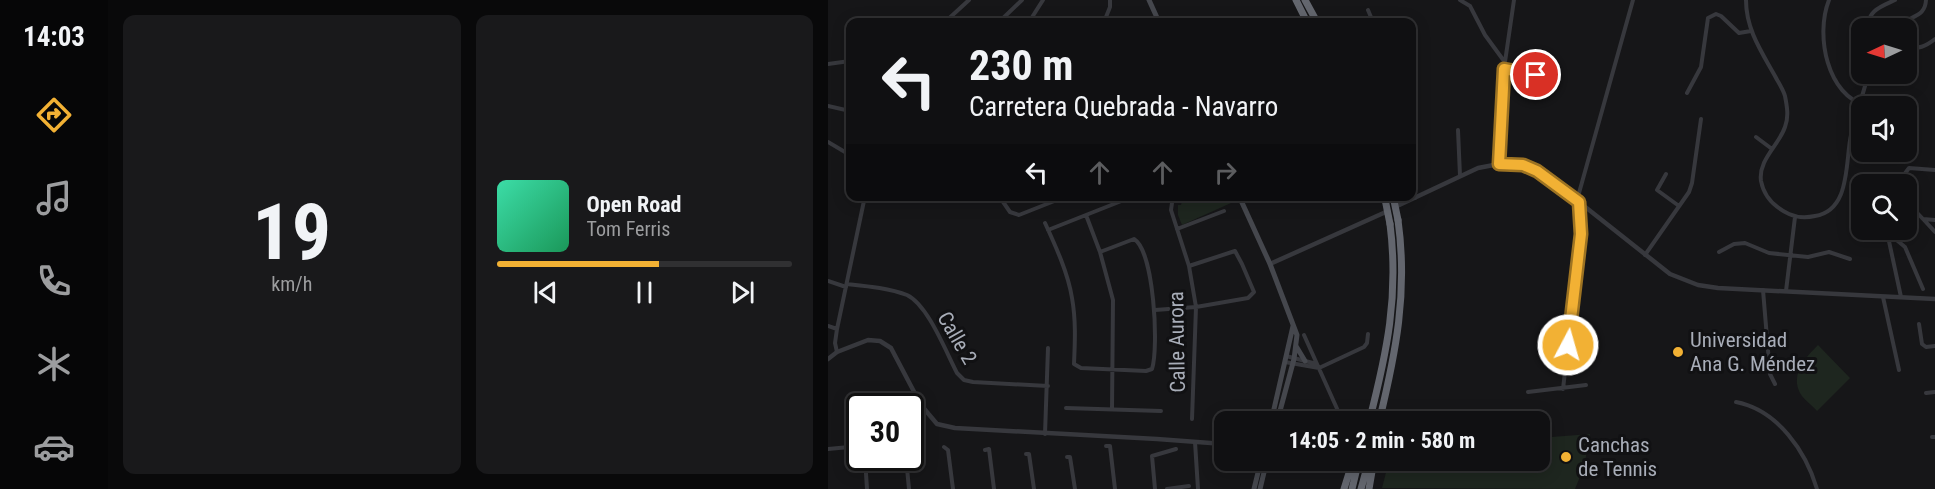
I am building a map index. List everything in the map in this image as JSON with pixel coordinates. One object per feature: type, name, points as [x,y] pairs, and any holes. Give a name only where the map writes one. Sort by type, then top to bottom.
[{"type":"highway","points":[[1294,0],[1305,18]]},
{"type":"highway","points":[[1305,0],[1315,18]]},
{"type":"highway","points":[[1372,411],[1388,347],[1392,310],[1394,270],[1386,201]]},
{"type":"highway","points":[[1381,411],[1393,363],[1400,318],[1402,272],[1398,220],[1394,201]]},
{"type":"highway","points":[[1344,489],[1350,471]]},
{"type":"highway","points":[[1352,489],[1356,471]]},
{"type":"highway","points":[[1361,489],[1366,471]]},
{"type":"highway","points":[[1369,489],[1372,471]]},
{"type":"main road","points":[[1149,0],[1157,18]]},
{"type":"main road","points":[[1241,201],[1270,264],[1297,335],[1293,361],[1280,411]]},
{"type":"main road","points":[[1273,411],[1293,326]]},
{"type":"main road","points":[[1296,346],[1305,361]]},
{"type":"main road","points":[[1254,489],[1258,471]]},
{"type":"main road","points":[[1260,489],[1264,471]]},
{"type":"street","points":[[949,18],[969,0]]},
{"type":"street","points":[[1003,18],[1022,0]]},
{"type":"street","points":[[1032,18],[1043,0]]},
{"type":"street","points":[[1106,18],[1110,0]]},
{"type":"street","points":[[1460,0],[1470,6],[1485,35],[1505,62]]},
{"type":"street","points":[[1499,164],[1504,69],[1514,0]]},
{"type":"street","points":[[1563,389],[1581,234],[1579,193],[1633,0]]},
{"type":"street","points":[[1746,0],[1746,15],[1751,31],[1784,93],[1788,115],[1785,128],[1762,169],[1761,179],[1765,193],[1775,208],[1795,217],[1806,218],[1822,215],[1831,209],[1839,198],[1846,179],[1851,135]]},
{"type":"street","points":[[1829,0],[1822,25],[1824,51],[1840,89],[1851,98]]},
{"type":"street","points":[[1870,18],[1875,9],[1895,0]]},
{"type":"street","points":[[1910,18],[1925,9],[1926,0]]},
{"type":"street","points":[[1368,10],[1371,18]]},
{"type":"street","points":[[1687,93],[1701,67],[1708,18],[1716,14],[1739,33],[1751,31]]},
{"type":"street","points":[[1917,48],[1935,39]]},
{"type":"street","points":[[828,64],[846,62]]},
{"type":"street","points":[[1504,69],[1553,77]]},
{"type":"street","points":[[828,106],[846,110]]},
{"type":"street","points":[[1645,255],[1689,192],[1701,119]]},
{"type":"street","points":[[1458,130],[1460,177]]},
{"type":"street","points":[[1756,137],[1772,149]]},
{"type":"street","points":[[828,142],[846,153]]},
{"type":"street","points":[[1416,198],[1478,168],[1499,164],[1523,165],[1537,171],[1579,202],[1670,274],[1698,285],[1718,288],[1935,299]]},
{"type":"street","points":[[1905,174],[1909,168],[1935,170]]},
{"type":"street","points":[[1666,174],[1657,190],[1679,206]]},
{"type":"street","points":[[837,352],[835,343],[837,329],[864,201]]},
{"type":"street","points":[[1002,201],[1010,212],[1019,215],[1054,201]]},
{"type":"street","points":[[1048,230],[1121,201]]},
{"type":"street","name":"Calle Aurora","points":[[1172,201],[1171,210],[1189,266],[1196,307],[1192,419]]},
{"type":"street","points":[[1270,264],[1408,201]]},
{"type":"street","points":[[1177,229],[1224,211]]},
{"type":"street","points":[[1917,213],[1935,232]]},
{"type":"street","points":[[1086,215],[1100,252],[1113,300],[1112,409]]},
{"type":"street","points":[[1786,291],[1795,217]]},
{"type":"street","points":[[1923,219],[1935,220]]},
{"type":"street","points":[[1045,224],[1065,272],[1072,298],[1075,332],[1074,364],[1081,368],[1152,369],[1155,360],[1155,310],[1139,242],[1134,239],[1100,252]]},
{"type":"street","points":[[1901,297],[1887,232],[1905,247],[1923,289]]},
{"type":"street","points":[[1719,252],[1734,244],[1745,243],[1769,253],[1808,257],[1829,252],[1850,258]]},
{"type":"street","points":[[1155,310],[1196,307],[1248,298],[1254,292],[1234,251],[1189,266]]},
{"type":"street","points":[[828,281],[847,286]]},
{"type":"street","name":"Calle 2","points":[[847,286],[864,286],[906,295],[916,302],[926,314],[957,373],[964,380],[1048,386]]},
{"type":"street","points":[[1763,290],[1770,374],[1775,384]]},
{"type":"street","points":[[1882,297],[1899,370]]},
{"type":"street","points":[[1919,324],[1922,344],[1926,347],[1935,346]]},
{"type":"street","points":[[828,326],[837,329]]},
{"type":"street","points":[[1285,359],[1319,368],[1364,347],[1368,334]]},
{"type":"street","points":[[1304,335],[1338,411]]},
{"type":"street","points":[[828,359],[837,352],[868,340],[880,341],[891,348],[921,405],[937,424],[955,428],[1214,443]]},
{"type":"street","points":[[1045,434],[1048,348]]},
{"type":"street","points":[[1293,361],[1313,363],[1319,368]]},
{"type":"street","points":[[1528,392],[1586,385]]},
{"type":"street","points":[[1926,393],[1935,392]]},
{"type":"street","points":[[1736,402],[1745,404],[1766,416],[1787,433],[1801,450],[1812,472],[1817,489]]},
{"type":"street","points":[[1066,408],[1161,411]]},
{"type":"street","points":[[1195,441],[1198,489]]},
{"type":"street","points":[[1106,446],[1110,446],[1115,489]]},
{"type":"street","points":[[828,449],[846,447]]},
{"type":"street","points":[[944,447],[948,450],[953,489]]},
{"type":"street","points":[[986,450],[989,449],[994,489]]},
{"type":"street","points":[[1155,489],[1152,456],[1176,449]]},
{"type":"street","points":[[1026,454],[1029,454],[1034,489]]},
{"type":"street","points":[[1067,457],[1071,457],[1074,489]]},
{"type":"street","points":[[866,471],[867,489]]},
{"type":"street","points":[[907,471],[909,489]]},
{"type":"street","points":[[1167,489],[1189,486]]},
{"type":"shaded area","points":[[1182,201],[1230,201],[1231,203],[1182,225],[1178,215],[1178,205],[1181,205]]},
{"type":"shaded area","points":[[1818,345],[1850,378],[1817,411],[1801,395],[1797,379],[1804,360]]},
{"type":"shaded area","points":[[1590,434],[1584,467],[1575,489],[1382,488],[1386,471],[1550,471],[1550,437]]},
{"type":"place","name":"Universidad Ana G. Méndez","points":[[1678,352]]},
{"type":"place","name":"Canchas de Tennis","points":[[1566,457]]},
{"type":"route","points":[[1536,75],[1504,69],[1499,164],[1523,165],[1537,171],[1579,202],[1581,234],[1568,345]]}]
